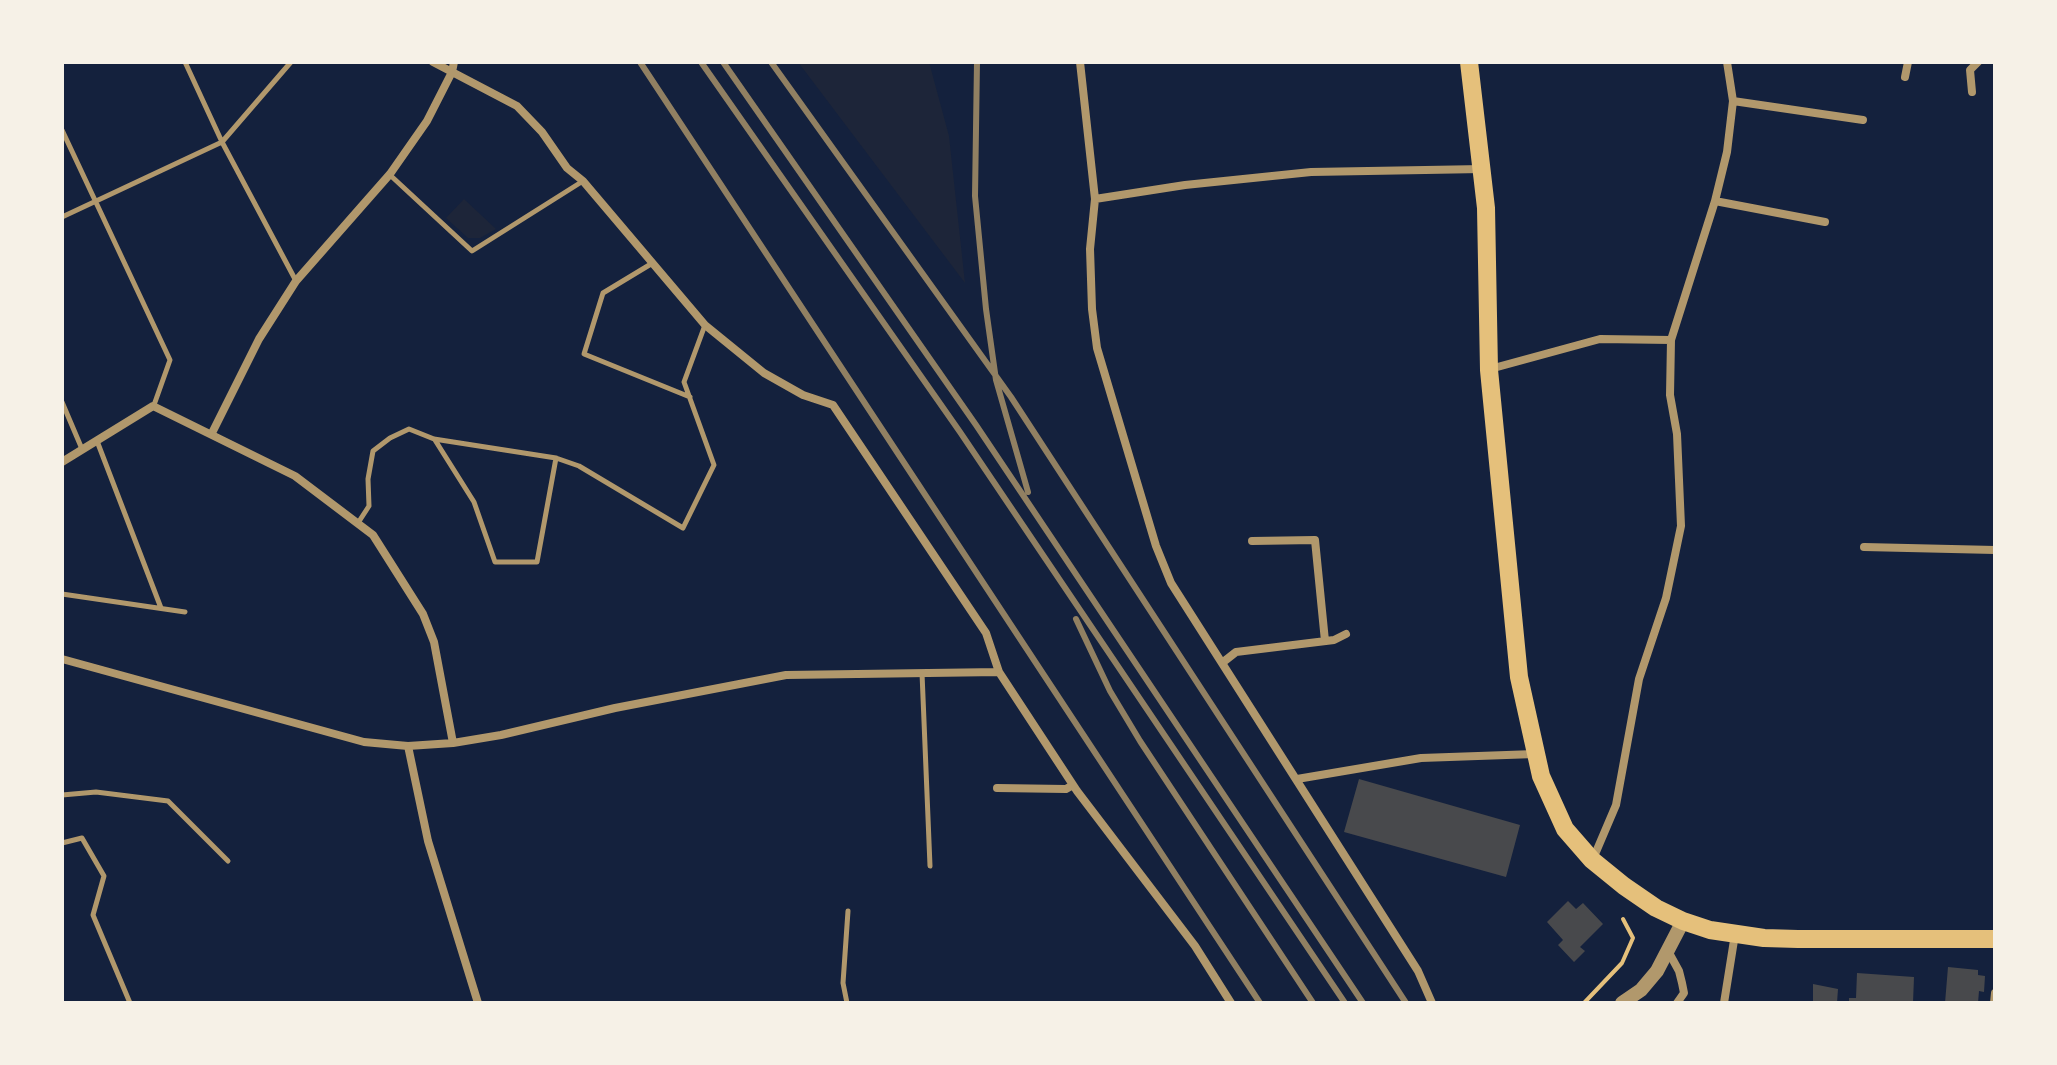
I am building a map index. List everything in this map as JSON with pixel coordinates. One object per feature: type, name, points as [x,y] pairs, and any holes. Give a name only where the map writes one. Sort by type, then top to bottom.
[{"type":"highway","points":[[1469,62],[1483,169],[1488,245],[1489,370],[1519,677],[1535,754],[1549,799],[1560,819],[1592,860],[1656,908],[1683,921],[1735,934],[1798,939],[1995,939]]},
{"type":"street","points":[[433,62],[453,67],[517,106],[542,132],[567,168],[583,181],[705,325],[764,373],[803,395],[833,405],[986,633],[999,672],[1073,785],[1195,946],[1231,1003]]},
{"type":"street","points":[[1080,62],[1095,199],[1091,264],[1097,348],[1156,546],[1171,583],[1418,971],[1432,1003]]},
{"type":"street","points":[[1592,860],[1616,805],[1639,679],[1666,598],[1681,526],[1677,434],[1670,395],[1671,340],[1715,201],[1727,152],[1733,101],[1727,62]]},
{"type":"street","points":[[1905,77],[1908,62]]},
{"type":"street","points":[[1972,92],[1970,70],[1978,62]]},
{"type":"street","points":[[212,433],[259,339],[296,281],[390,174],[427,121],[453,67]]},
{"type":"street","points":[[1733,101],[1863,120]]},
{"type":"street","points":[[1095,199],[1185,185],[1311,172],[1483,169]]},
{"type":"street","points":[[1715,201],[1825,222]]},
{"type":"street","points":[[1489,370],[1600,339],[1671,340]]},
{"type":"street","points":[[62,462],[153,406],[295,476],[373,535],[423,614],[434,642],[453,743]]},
{"type":"street","points":[[1252,541],[1315,540],[1325,641]]},
{"type":"street","points":[[1864,547],[1995,550]]},
{"type":"street","points":[[1222,663],[1236,652],[1325,641],[1346,634]]},
{"type":"street","points":[[62,659],[364,742],[408,746],[453,743],[786,675],[999,672]]},
{"type":"street","points":[[408,746],[428,841],[478,1003]]},
{"type":"street","points":[[1297,779],[1421,758],[1535,754]]},
{"type":"street","points":[[997,788],[1066,789],[1073,785]]},
{"type":"street","points":[[1622,1003],[1641,990],[1657,971],[1683,921]]},
{"type":"street","points":[[1724,1003],[1735,934]]},
{"type":"street","points":[[1668,951],[1679,971],[1684,993],[1677,1003]]},
{"type":"street","points":[[1994,1003],[1995,993]]},
{"type":"lane","points":[[185,62],[222,142],[296,281]]},
{"type":"lane","points":[[62,217],[222,142],[291,62]]},
{"type":"lane","points":[[62,130],[170,360],[153,406]]},
{"type":"lane","points":[[390,174],[472,251],[583,181]]},
{"type":"lane","points":[[651,264],[603,293],[584,354],[691,397]]},
{"type":"lane","points":[[358,524],[369,506],[368,479],[373,451],[409,429],[434,439],[556,458],[579,466],[683,528],[714,465],[684,382],[705,325]]},
{"type":"lane","points":[[62,402],[82,450]]},
{"type":"lane","points":[[96,439],[161,608]]},
{"type":"lane","points":[[434,439],[474,502],[495,562],[537,562],[556,458]]},
{"type":"lane","points":[[62,594],[185,612]]},
{"type":"lane","points":[[922,673],[930,866]]},
{"type":"lane","points":[[62,795],[96,792],[168,801],[228,861]]},
{"type":"lane","points":[[62,843],[82,838],[104,876],[93,915],[130,1003]]},
{"type":"lane","points":[[847,1003],[843,983],[848,911]]},
{"type":"path","points":[[1584,1003],[1622,963],[1633,938],[1623,919]]},
{"type":"shaded area","points":[[798,62],[929,62],[949,136],[965,283]]},
{"type":"shaded area","points":[[464,199],[496,229],[480,238],[468,238],[446,218]]},
{"type":"building","points":[[1359,779],[1520,825],[1506,877],[1344,832]]},
{"type":"building","points":[[1568,901],[1576,909],[1583,903],[1603,924],[1580,947],[1585,951],[1574,962],[1558,945],[1563,940],[1547,922]]},
{"type":"building","points":[[1948,967],[1978,970],[1978,975],[1985,976],[1984,992],[1979,991],[1978,1003],[1945,1003]]},
{"type":"building","points":[[1857,973],[1914,977],[1913,1003],[1849,1003],[1849,998],[1856,998]]},
{"type":"building","points":[[1813,984],[1838,989],[1837,1003],[1813,1003]]},
{"type":"railway","points":[[640,62],[1260,1003]]},
{"type":"railway","points":[[701,62],[960,432],[1345,1003]]},
{"type":"railway","points":[[723,62],[976,425],[1363,1003]]},
{"type":"railway","points":[[771,62],[1011,397],[1406,1003]]},
{"type":"railway","points":[[977,62],[975,196],[986,309],[996,380],[1028,492]]},
{"type":"railway","points":[[1076,619],[1110,691],[1140,741],[1313,1003]]}]
